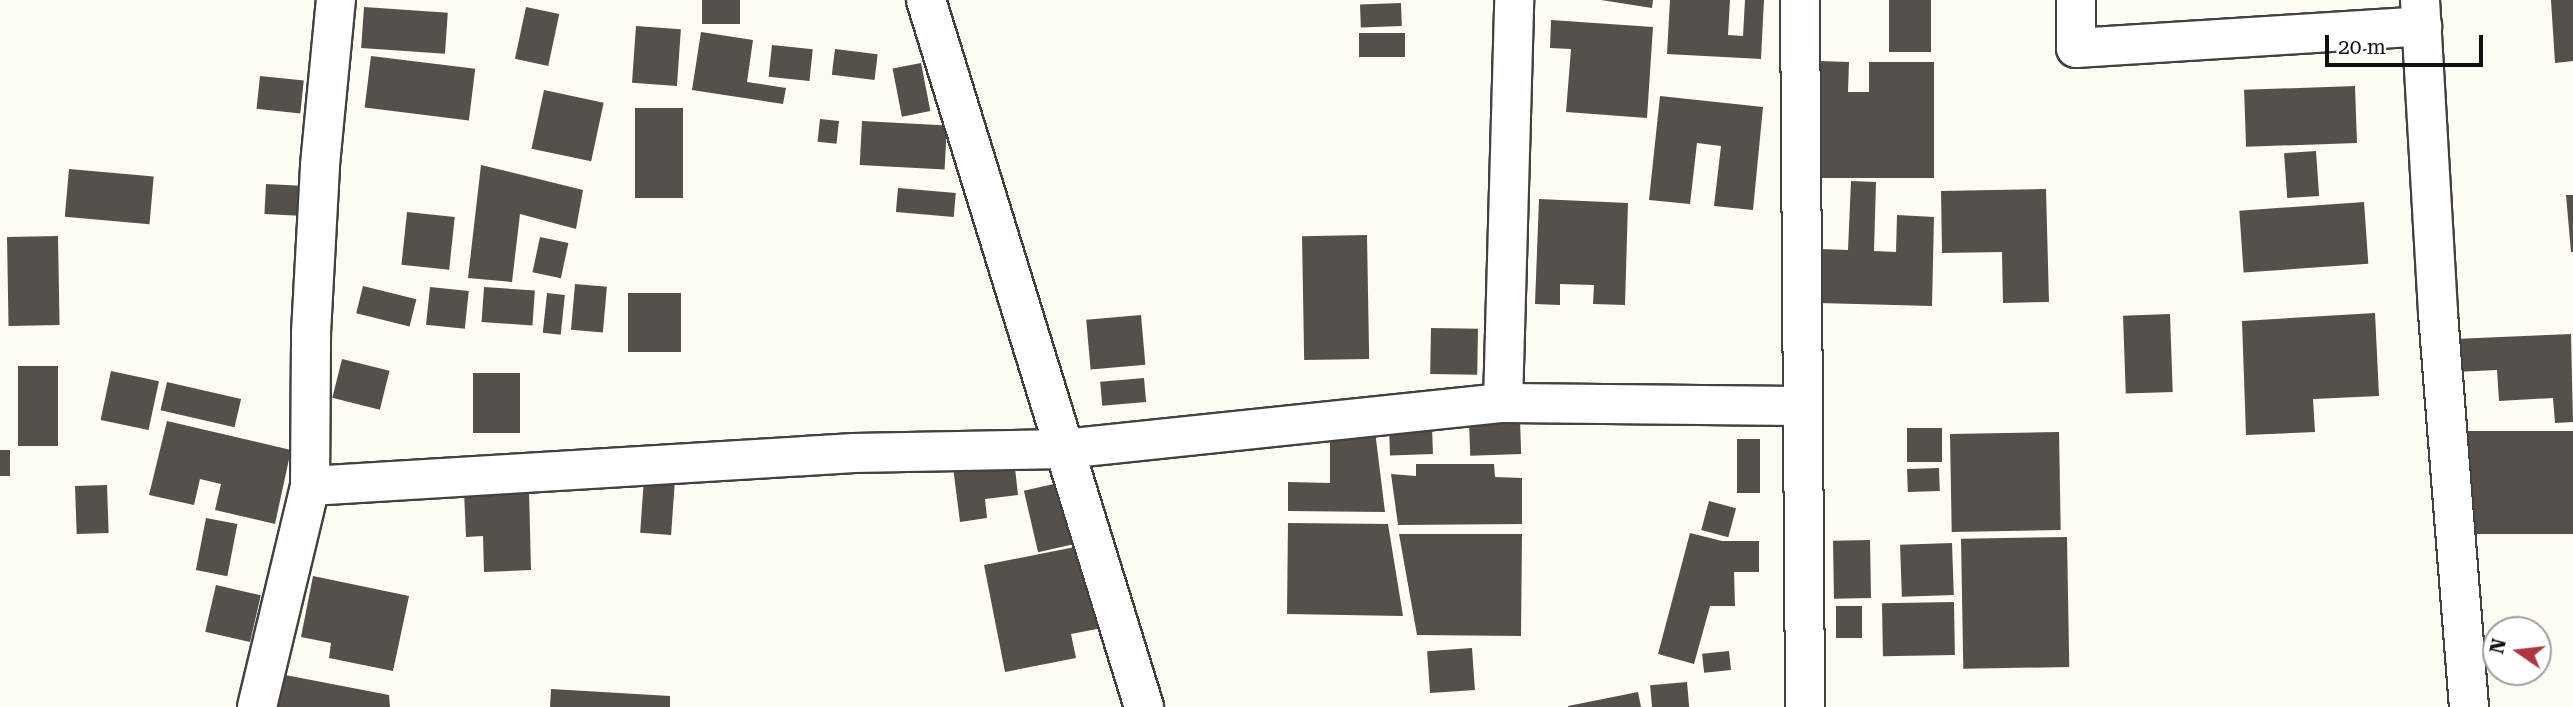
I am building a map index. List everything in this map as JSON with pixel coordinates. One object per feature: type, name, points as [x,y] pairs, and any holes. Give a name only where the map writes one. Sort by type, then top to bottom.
[{"type":"street","points":[[257,707],[310,486],[317,216],[336,0]]},
{"type":"street","points":[[926,0],[1144,707]]},
{"type":"street","points":[[1503,403],[1514,0]]},
{"type":"street","points":[[1800,0],[1805,707]]},
{"type":"street","points":[[2076,0],[2076,48],[2421,13],[2438,313],[2469,707]]},
{"type":"street","points":[[310,486],[854,453],[1064,449],[1503,403],[1802,406]]},
{"type":"building","points":[[702,0],[740,0],[740,24],[702,24]]},
{"type":"building","points":[[1601,0],[1653,0],[1652,8]]},
{"type":"building","points":[[1670,0],[1730,0],[1728,35],[1743,36],[1745,0],[1764,0],[1761,59],[1667,54]]},
{"type":"building","points":[[1889,0],[1931,0],[1931,52],[1889,52]]},
{"type":"building","points":[[2551,0],[2573,0],[2573,61],[2555,63]]},
{"type":"building","points":[[1401,3],[1402,26],[1361,27],[1360,4]]},
{"type":"building","points":[[364,7],[448,13],[445,54],[361,48]]},
{"type":"building","points":[[526,7],[559,14],[548,66],[515,59]]},
{"type":"building","points":[[1551,20],[1653,27],[1647,118],[1566,112],[1571,49],[1550,48]]},
{"type":"building","points":[[636,26],[681,29],[677,86],[632,83]]},
{"type":"building","points":[[701,32],[753,40],[747,82],[786,88],[783,104],[692,90]]},
{"type":"building","points":[[1359,33],[1405,33],[1405,57],[1359,57]]},
{"type":"building","points":[[772,45],[813,49],[809,81],[769,77]]},
{"type":"building","points":[[835,49],[878,54],[875,80],[832,75]]},
{"type":"building","points":[[371,56],[475,69],[469,120],[365,108]]},
{"type":"building","points":[[1818,61],[1849,62],[1848,92],[1869,92],[1869,62],[1934,62],[1934,178],[1818,178]]},
{"type":"building","points":[[921,63],[930,111],[902,117],[893,69]]},
{"type":"building","points":[[260,76],[304,81],[300,113],[257,109]]},
{"type":"building","points":[[2355,86],[2357,143],[2246,147],[2244,90]]},
{"type":"building","points":[[544,90],[604,103],[591,161],[532,149]]},
{"type":"building","points":[[1660,96],[1763,107],[1753,210],[1714,206],[1721,146],[1697,143],[1690,204],[1649,200]]},
{"type":"building","points":[[635,108],[683,108],[683,198],[635,198]]},
{"type":"building","points":[[820,119],[839,121],[836,144],[818,142]]},
{"type":"building","points":[[862,121],[947,125],[945,169],[860,165]]},
{"type":"building","points":[[2316,151],[2319,196],[2287,198],[2284,153]]},
{"type":"building","points":[[481,165],[583,190],[576,229],[520,214],[512,282],[468,278]]},
{"type":"building","points":[[69,169],[154,176],[149,224],[65,217]]},
{"type":"building","points":[[1851,181],[1876,182],[1874,251],[1896,252],[1897,215],[1934,217],[1932,306],[1819,303],[1821,249],[1848,250]]},
{"type":"building","points":[[266,184],[306,186],[304,216],[264,214]]},
{"type":"building","points":[[898,188],[956,193],[954,217],[896,212]]},
{"type":"building","points":[[2046,189],[2049,302],[2003,303],[2002,252],[1942,253],[1941,191]]},
{"type":"building","points":[[2566,195],[2573,195],[2573,252],[2571,252]]},
{"type":"building","points":[[1539,199],[1628,203],[1625,305],[1593,304],[1594,285],[1560,284],[1560,305],[1535,304]]},
{"type":"building","points":[[2364,202],[2368,264],[2244,273],[2239,211]]},
{"type":"building","points":[[407,212],[455,217],[449,270],[401,265]]},
{"type":"building","points":[[1367,235],[1369,359],[1304,360],[1302,236]]},
{"type":"building","points":[[58,236],[60,325],[9,326],[7,237]]},
{"type":"building","points":[[540,237],[568,243],[561,278],[533,272]]},
{"type":"building","points":[[575,284],[607,287],[603,333],[571,330]]},
{"type":"building","points":[[363,286],[416,299],[410,326],[356,313]]},
{"type":"building","points":[[430,287],[469,291],[465,329],[426,325]]},
{"type":"building","points":[[484,287],[535,291],[532,325],[482,322]]},
{"type":"building","points":[[547,293],[565,295],[561,335],[543,333]]},
{"type":"building","points":[[628,293],[681,293],[681,352],[628,352]]},
{"type":"building","points":[[2375,313],[2379,396],[2313,399],[2315,432],[2246,435],[2242,321]]},
{"type":"building","points":[[2170,314],[2173,392],[2126,394],[2123,316]]},
{"type":"building","points":[[1141,315],[1145,365],[1091,370],[1086,320]]},
{"type":"building","points":[[1431,328],[1478,329],[1477,375],[1430,374]]},
{"type":"building","points":[[2571,334],[2573,422],[2555,423],[2553,398],[2499,401],[2497,370],[2455,372],[2454,339]]},
{"type":"building","points":[[342,359],[390,371],[380,410],[332,398]]},
{"type":"building","points":[[18,366],[58,366],[58,446],[18,446]]},
{"type":"building","points":[[111,371],[159,381],[149,430],[101,420]]},
{"type":"building","points":[[473,373],[520,373],[520,433],[473,433]]},
{"type":"building","points":[[1144,378],[1146,402],[1102,406],[1100,382]]},
{"type":"building","points":[[167,382],[241,399],[235,427],[160,410]]},
{"type":"building","points":[[1520,420],[1521,454],[1470,456],[1469,422]]},
{"type":"building","points":[[167,421],[291,450],[275,524],[215,510],[221,484],[200,479],[194,505],[149,495]]},
{"type":"building","points":[[1432,426],[1433,454],[1390,455],[1389,428]]},
{"type":"building","points":[[1907,428],[1942,428],[1942,462],[1907,462]]},
{"type":"building","points":[[1330,431],[1375,431],[1385,512],[1288,511],[1288,482],[1330,483]]},
{"type":"building","points":[[2467,431],[2573,431],[2573,534],[2467,534]]},
{"type":"building","points":[[2059,432],[2061,530],[1952,532],[1950,434]]},
{"type":"building","points":[[1737,439],[1760,439],[1760,493],[1737,493]]},
{"type":"building","points":[[0,450],[10,450],[10,476],[0,476]]},
{"type":"building","points":[[1014,459],[1018,495],[985,499],[987,518],[960,522],[953,467]]},
{"type":"building","points":[[1416,464],[1494,464],[1495,477],[1522,478],[1522,524],[1398,525],[1391,474],[1416,476]]},
{"type":"building","points":[[1939,468],[1940,491],[1908,492],[1907,469]]},
{"type":"building","points":[[644,478],[675,480],[671,535],[640,533]]},
{"type":"building","points":[[1058,483],[1072,544],[1038,552],[1024,491]]},
{"type":"building","points":[[107,485],[109,533],[77,534],[75,486]]},
{"type":"building","points":[[529,489],[531,570],[484,572],[483,536],[466,537],[464,491]]},
{"type":"building","points":[[1709,501],[1736,508],[1728,537],[1701,530]]},
{"type":"building","points":[[206,518],[237,524],[227,576],[196,570]]},
{"type":"building","points":[[1288,523],[1388,524],[1403,616],[1287,614]]},
{"type":"building","points":[[1690,533],[1722,541],[1759,541],[1759,572],[1734,572],[1735,606],[1710,606],[1694,664],[1658,654]]},
{"type":"building","points":[[1399,534],[1522,534],[1521,636],[1417,635]]},
{"type":"building","points":[[2067,537],[2069,667],[1963,669],[1961,539]]},
{"type":"building","points":[[1870,540],[1871,598],[1834,599],[1833,541]]},
{"type":"building","points":[[1952,543],[1954,595],[1902,597],[1900,545]]},
{"type":"building","points":[[1085,545],[1102,628],[1071,634],[1076,658],[1005,672],[984,565]]},
{"type":"building","points":[[313,576],[409,596],[393,671],[329,658],[331,643],[301,637]]},
{"type":"building","points":[[216,585],[261,595],[250,642],[205,632]]},
{"type":"building","points":[[1954,602],[1955,655],[1883,656],[1882,603]]},
{"type":"building","points":[[1836,606],[1862,606],[1862,638],[1836,638]]},
{"type":"building","points":[[1472,648],[1475,690],[1430,693],[1427,651]]},
{"type":"building","points":[[1729,651],[1731,670],[1704,673],[1702,654]]},
{"type":"building","points":[[280,674],[389,695],[390,707],[274,707]]},
{"type":"building","points":[[1687,682],[1689,707],[1652,707],[1650,685]]},
{"type":"building","points":[[551,689],[670,696],[670,707],[550,707]]},
{"type":"building","points":[[1638,692],[1641,707],[1568,707],[1568,706]]}]
